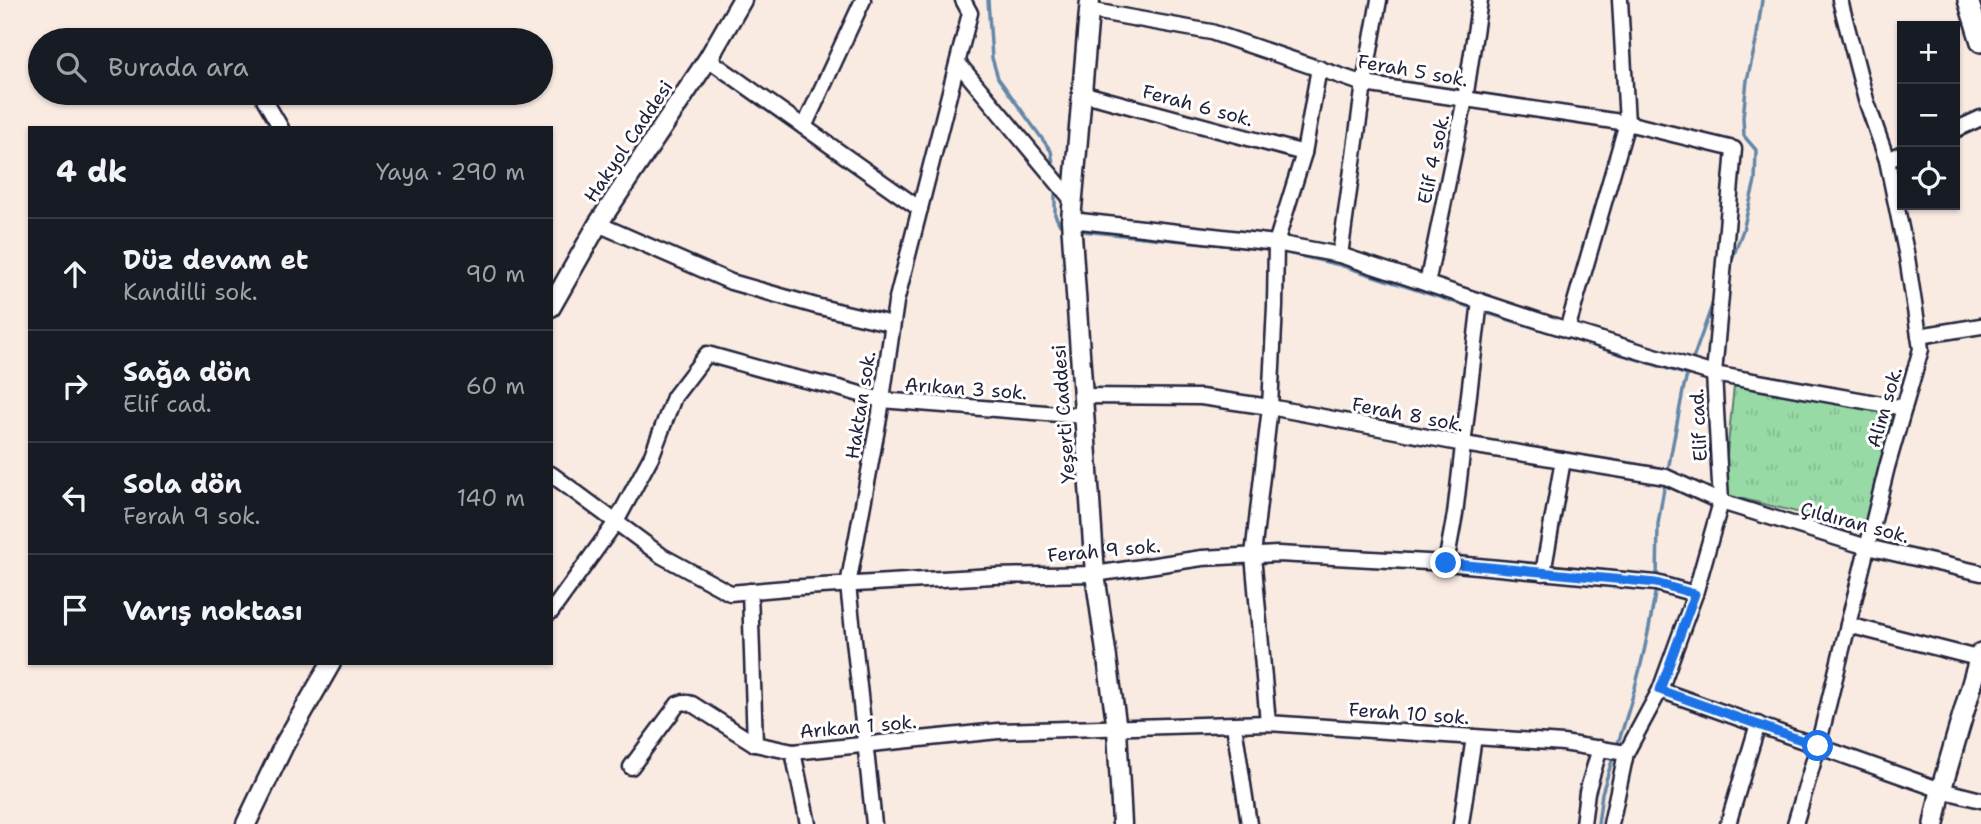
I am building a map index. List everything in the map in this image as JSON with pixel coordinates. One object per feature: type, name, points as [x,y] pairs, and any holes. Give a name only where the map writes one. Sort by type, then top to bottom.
[{"type":"main road","points":[[1968,0],[1981,42]]},
{"type":"main road","points":[[1934,824],[1941,790],[1980,657]]},
{"type":"street","name":"Hakyol Caddesi","points":[[553,303],[598,224],[708,59],[742,0]]},
{"type":"street","points":[[804,127],[863,0]]},
{"type":"street","name":"Haktan sok.","points":[[874,824],[848,585],[881,400],[895,302],[970,13],[963,0]]},
{"type":"street","points":[[1340,255],[1364,83],[1379,0]]},
{"type":"street","name":"Elif 4 sok.","points":[[1427,284],[1465,99],[1480,0]]},
{"type":"street","points":[[1567,330],[1627,123],[1620,0]]},
{"type":"street","name":"Alim sok.","points":[[1795,824],[1818,746],[1887,467],[1921,349],[1907,257],[1887,160],[1866,100],[1840,0]]},
{"type":"street","name":"Ferah 5 sok.","points":[[1089,5],[1211,32],[1364,83],[1627,123],[1734,149]]},
{"type":"street","name":"Yeşerti Caddesi","points":[[1089,5],[1071,220],[1095,574],[1116,729],[1122,824]]},
{"type":"street","points":[[708,59],[920,209]]},
{"type":"street","points":[[958,63],[1072,200]]},
{"type":"street","points":[[1268,723],[1253,555],[1270,407],[1276,243],[1304,153],[1319,68]]},
{"type":"street","name":"Ferah 6 sok.","points":[[1081,93],[1304,153]]},
{"type":"street","points":[[268,105],[280,126]]},
{"type":"street","points":[[1960,128],[1981,118]]},
{"type":"street","name":"Elif cad.","points":[[1660,690],[1695,594],[1721,502],[1714,374],[1734,149]]},
{"type":"street","points":[[1887,160],[1897,155]]},
{"type":"street","points":[[1071,220],[1276,243],[1340,255],[1567,330],[1714,374],[1904,408]]},
{"type":"street","points":[[598,224],[731,282],[892,324]]},
{"type":"street","points":[[1446,563],[1455,514],[1480,302]]},
{"type":"street","points":[[1919,336],[1981,326]]},
{"type":"street","name":"Arıkan 3 sok.","points":[[616,522],[652,455],[674,397],[707,354],[881,400],[1084,416]]},
{"type":"street","name":"Ferah 8 sok.","points":[[1083,396],[1201,397],[1270,407],[1464,444],[1666,477],[1721,502]]},
{"type":"street","points":[[1543,572],[1563,460]]},
{"type":"street","name":"Ferah 9 sok.","points":[[553,475],[662,556],[730,593],[993,576],[1095,574],[1202,558],[1278,554],[1446,563],[1543,572],[1656,583],[1695,594]]},
{"type":"street","name":"Çıldıran sok.","points":[[1721,502],[1867,547],[1981,573]]},
{"type":"street","points":[[553,609],[616,522]]},
{"type":"street","points":[[750,591],[755,744]]},
{"type":"street","points":[[1848,625],[1980,657]]},
{"type":"street","points":[[246,824],[284,745],[330,665]]},
{"type":"street","points":[[1611,824],[1626,753],[1660,690],[1941,790],[1981,800]]},
{"type":"street","points":[[631,767],[678,704],[684,702],[692,704],[755,744]]},
{"type":"street","name":"Ferah 10 sok.","points":[[1116,729],[1268,723],[1563,743],[1626,753]]},
{"type":"street","points":[[1728,824],[1758,724]]},
{"type":"street","points":[[1234,725],[1249,824]]},
{"type":"street","name":"Arıkan 1 sok.","points":[[755,744],[793,752],[998,731],[1116,729]]},
{"type":"street","points":[[1461,824],[1474,737]]},
{"type":"street","points":[[1583,824],[1587,792],[1600,748]]},
{"type":"street","points":[[793,752],[808,824]]},
{"type":"green space","points":[[1734,386],[1893,412],[1866,529],[1723,494]]},
{"type":"waterway","points":[[988,0],[992,58],[998,78],[1051,151],[1054,169]]},
{"type":"waterway","points":[[1730,265],[1743,230],[1755,181],[1756,150],[1744,136],[1743,117],[1762,0]]},
{"type":"waterway","points":[[1055,194],[1055,215],[1060,225]]},
{"type":"waterway","points":[[1082,231],[1265,249]]},
{"type":"waterway","points":[[1287,253],[1340,265],[1473,308]]},
{"type":"waterway","points":[[1692,362],[1716,294]]},
{"type":"waterway","points":[[1484,312],[1688,375]]},
{"type":"waterway","points":[[1667,475],[1689,369]]},
{"type":"waterway","points":[[1657,579],[1658,524],[1665,482]]},
{"type":"waterway","points":[[1617,746],[1640,667],[1656,587]]},
{"type":"waterway","points":[[1598,824],[1602,793],[1612,761]]},
{"type":"route","points":[[1446,563],[1656,583],[1695,594],[1660,690],[1818,746]]}]
